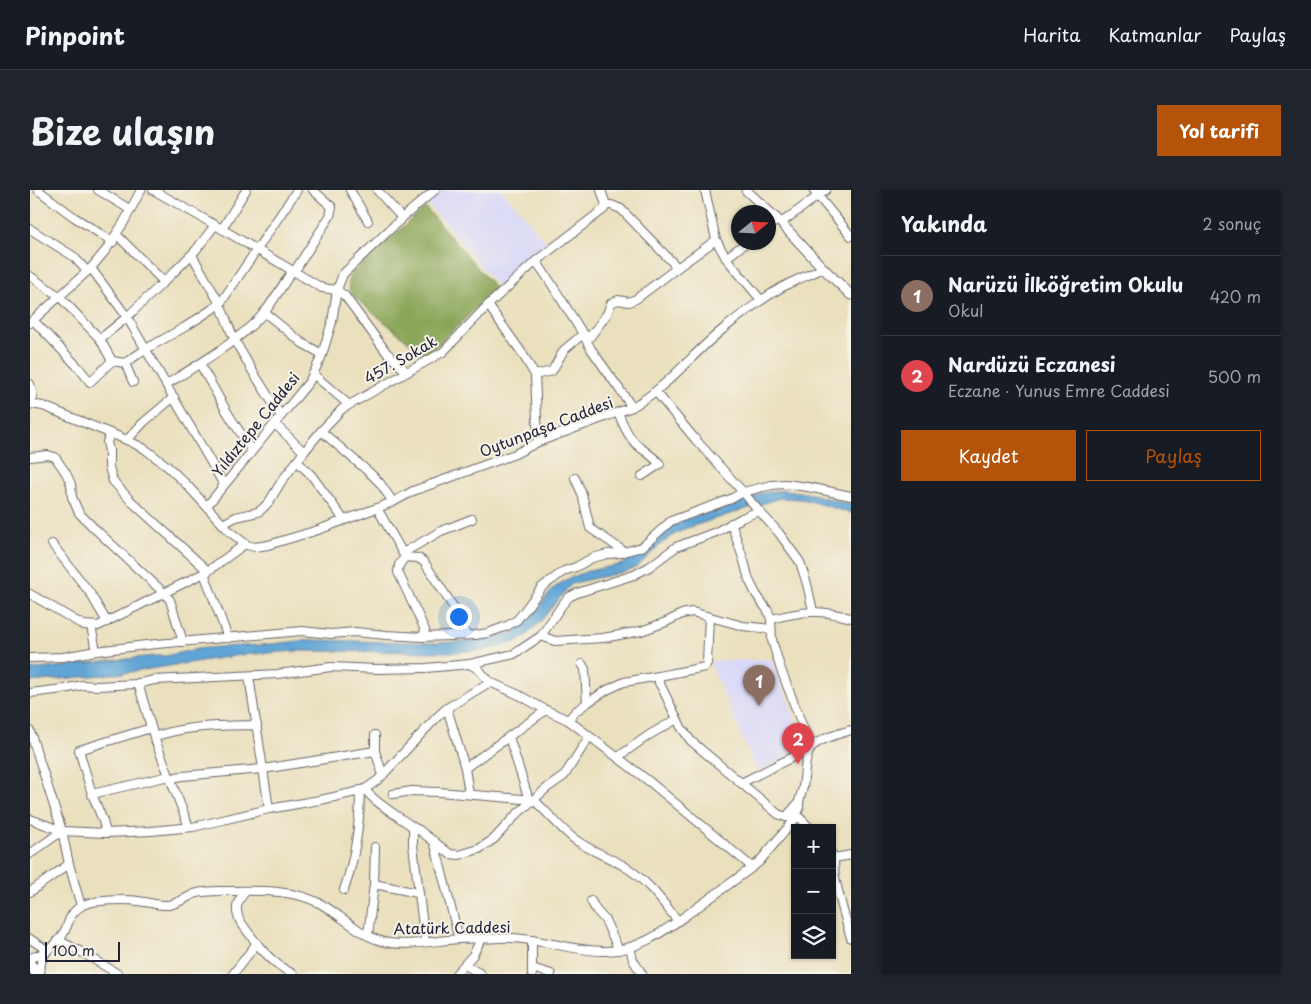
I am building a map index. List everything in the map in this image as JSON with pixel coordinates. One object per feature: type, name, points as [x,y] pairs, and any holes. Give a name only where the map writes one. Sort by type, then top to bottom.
[{"type":"highway","points":[[30,965],[39,974]]},
{"type":"main road","points":[[746,190],[780,222],[851,296]]},
{"type":"street","points":[[38,190],[80,221],[115,238],[164,282]]},
{"type":"street","points":[[98,190],[131,210]]},
{"type":"street","points":[[112,361],[90,382],[79,368],[31,322],[89,270],[115,238],[141,190]]},
{"type":"street","points":[[153,190],[322,288],[337,290],[345,296],[387,353],[407,372]]},
{"type":"street","points":[[100,340],[192,255],[218,227],[246,190]]},
{"type":"street","points":[[112,361],[126,363],[220,304],[297,190]]},
{"type":"street","points":[[167,384],[200,364],[234,339],[264,312],[330,216],[332,207],[313,190]]},
{"type":"street","points":[[350,190],[368,221]]},
{"type":"street","points":[[377,190],[402,218]]},
{"type":"street","name":"Yıldıztepe Caddesi","points":[[206,506],[309,382],[322,354],[332,322],[337,290],[344,274],[434,190]]},
{"type":"street","points":[[601,190],[606,205],[621,209],[677,268]]},
{"type":"street","points":[[705,190],[716,240],[726,258],[761,300]]},
{"type":"street","points":[[776,224],[815,193],[826,190]]},
{"type":"street","points":[[815,193],[851,236]]},
{"type":"street","name":"457. Sokak","points":[[223,524],[236,517],[258,512],[262,509],[304,452],[342,409],[443,352],[488,305],[536,260],[584,222],[600,212],[606,205]]},
{"type":"street","points":[[30,229],[73,256],[89,270],[127,317],[200,440],[224,485]]},
{"type":"street","points":[[583,334],[590,337],[607,314],[611,303],[618,300],[629,302],[636,298],[716,240]]},
{"type":"street","points":[[726,258],[736,250]]},
{"type":"street","points":[[192,255],[220,304],[234,339],[281,416]]},
{"type":"street","points":[[536,260],[591,349],[632,407]]},
{"type":"street","name":"Oytunpaşa Caddesi","points":[[245,544],[255,547],[268,545],[318,530],[393,502],[413,491],[515,454],[538,442],[632,407],[656,392],[721,330],[761,300],[788,284],[823,268]]},
{"type":"street","points":[[30,276],[59,296],[100,340],[112,361]]},
{"type":"street","points":[[488,305],[522,353],[535,376],[538,442]]},
{"type":"street","points":[[264,312],[302,343],[322,354]]},
{"type":"street","points":[[535,376],[552,371],[564,350],[583,334]]},
{"type":"street","points":[[126,363],[133,382]]},
{"type":"street","points":[[200,364],[252,451]]},
{"type":"street","points":[[313,374],[348,404]]},
{"type":"street","points":[[30,384],[33,397],[30,404],[43,406],[128,440],[145,449],[167,466],[230,532],[245,544],[206,572],[98,626],[83,625],[30,594]]},
{"type":"street","points":[[656,392],[694,439],[744,492],[779,533],[800,562],[813,611]]},
{"type":"street","points":[[128,440],[144,422],[174,397]]},
{"type":"street","points":[[618,413],[629,436],[660,464],[642,476]]},
{"type":"street","points":[[275,424],[304,452]]},
{"type":"street","points":[[321,431],[371,474],[380,483],[393,502]]},
{"type":"street","points":[[110,433],[108,442],[109,468],[113,481],[131,501],[206,572],[228,638]]},
{"type":"street","points":[[30,457],[55,457],[66,472],[71,484],[72,497],[79,513],[170,600],[183,642]]},
{"type":"street","points":[[297,461],[312,476],[344,520]]},
{"type":"street","points":[[575,478],[582,494],[590,528],[622,550],[620,554]]},
{"type":"street","points":[[30,658],[64,657],[146,645],[302,631],[331,634],[355,632],[386,636],[474,636],[508,626],[517,620],[542,587],[564,571],[592,558],[608,554],[620,554],[642,547],[671,521],[731,500],[744,492],[772,485],[785,484],[851,496]]},
{"type":"street","points":[[377,508],[404,555],[418,558],[424,562],[456,610],[466,635]]},
{"type":"street","points":[[30,693],[83,685],[97,686],[169,679],[277,674],[331,667],[426,668],[470,664],[514,654],[541,636],[557,612],[569,598],[577,593],[634,575],[649,567],[676,547],[716,532],[731,523],[759,511]]},
{"type":"street","points":[[423,637],[425,630],[398,572],[404,555],[441,530],[472,519]]},
{"type":"street","points":[[731,523],[749,580],[771,618],[772,640],[780,667],[811,748],[806,760],[799,809],[794,821]]},
{"type":"street","points":[[52,544],[90,593],[107,622]]},
{"type":"street","points":[[771,618],[796,612],[813,611],[851,618]]},
{"type":"street","points":[[541,636],[555,641],[603,638],[641,631],[682,614],[692,612],[743,626],[771,629]]},
{"type":"street","points":[[568,720],[587,703],[624,682],[704,667],[707,663],[709,617]]},
{"type":"street","points":[[91,626],[96,652]]},
{"type":"street","points":[[470,664],[478,669],[490,682],[568,720],[650,782],[752,867]]},
{"type":"street","points":[[582,664],[585,669],[587,703]]},
{"type":"street","points":[[249,676],[269,809]]},
{"type":"street","points":[[659,676],[659,683],[677,719],[691,741],[778,814],[794,821],[802,820],[806,824]]},
{"type":"street","points":[[30,820],[62,831],[106,833],[152,831],[188,827],[363,790],[383,775],[447,708],[490,682]]},
{"type":"street","points":[[138,683],[154,737],[188,827]]},
{"type":"street","points":[[447,708],[465,768],[469,794]]},
{"type":"street","points":[[465,768],[546,710]]},
{"type":"street","points":[[618,757],[649,735],[677,719]]},
{"type":"street","points":[[154,737],[168,732],[207,727],[257,725]]},
{"type":"street","points":[[106,833],[79,750],[151,728]]},
{"type":"street","points":[[741,784],[811,748],[824,739],[851,730]]},
{"type":"street","points":[[30,731],[62,831],[81,906],[70,917],[58,940],[47,950],[30,958]]},
{"type":"street","points":[[375,735],[376,751],[383,775]]},
{"type":"street","points":[[509,737],[532,800],[573,838],[633,872],[652,890],[678,921]]},
{"type":"street","points":[[363,790],[450,854],[459,855],[478,848],[494,839],[532,800],[564,776],[589,737]]},
{"type":"street","points":[[92,794],[182,776],[263,769],[376,751]]},
{"type":"street","points":[[344,890],[356,845],[363,790]]},
{"type":"street","points":[[393,794],[412,791],[532,800]]},
{"type":"street","points":[[786,817],[799,802]]},
{"type":"street","name":"Atatürk Caddesi","points":[[81,906],[94,902],[128,900],[167,905],[201,892],[246,891],[288,893],[314,901],[328,908],[368,936],[384,942],[504,938],[532,940],[604,952],[630,947],[652,938],[678,921],[759,862],[794,821]]},
{"type":"street","points":[[413,828],[418,893],[425,942]]},
{"type":"street","points":[[30,854],[62,831]]},
{"type":"street","points":[[434,841],[460,939]]},
{"type":"street","points":[[368,936],[374,884],[375,847]]},
{"type":"street","points":[[836,856],[851,855]]},
{"type":"street","points":[[30,892],[69,864]]},
{"type":"street","points":[[834,869],[848,916],[851,938]]},
{"type":"street","points":[[374,884],[418,893]]},
{"type":"street","points":[[246,891],[236,908],[240,921],[271,960],[293,974]]},
{"type":"street","points":[[590,901],[605,920],[619,950]]},
{"type":"street","points":[[456,974],[473,955],[481,939]]},
{"type":"street","points":[[30,940],[47,950]]},
{"type":"street","points":[[58,940],[118,974]]},
{"type":"street","points":[[532,940],[532,971],[550,974]]},
{"type":"street","points":[[233,974],[257,944]]},
{"type":"street","points":[[630,947],[633,960],[642,974]]},
{"type":"street","points":[[39,974],[41,962],[47,950]]},
{"type":"street","points":[[465,966],[480,974]]},
{"type":"shaded area","points":[[444,190],[502,190],[547,243],[499,288],[428,204]]},
{"type":"shaded area","points":[[772,659],[805,746],[804,749],[757,772],[711,665],[712,661]]},
{"type":"green space","points":[[425,207],[496,289],[426,356],[354,297],[349,284],[350,275]]},
{"type":"water","points":[[787,490],[812,494],[851,505],[851,513],[802,499],[780,498],[687,528],[661,544],[637,567],[624,572],[572,584],[526,636],[500,647],[453,652],[296,651],[240,655],[124,673],[30,682],[30,670],[165,656],[217,647],[308,640],[438,643],[473,641],[512,634],[527,621],[554,588],[567,579],[588,571],[623,564],[678,521],[724,508],[760,494]]},
{"type":"place","name":"Narüzü İlköğretim Okulu","points":[[759,706]]},
{"type":"place","name":"Nardüzü Eczanesi","points":[[798,764]]}]
